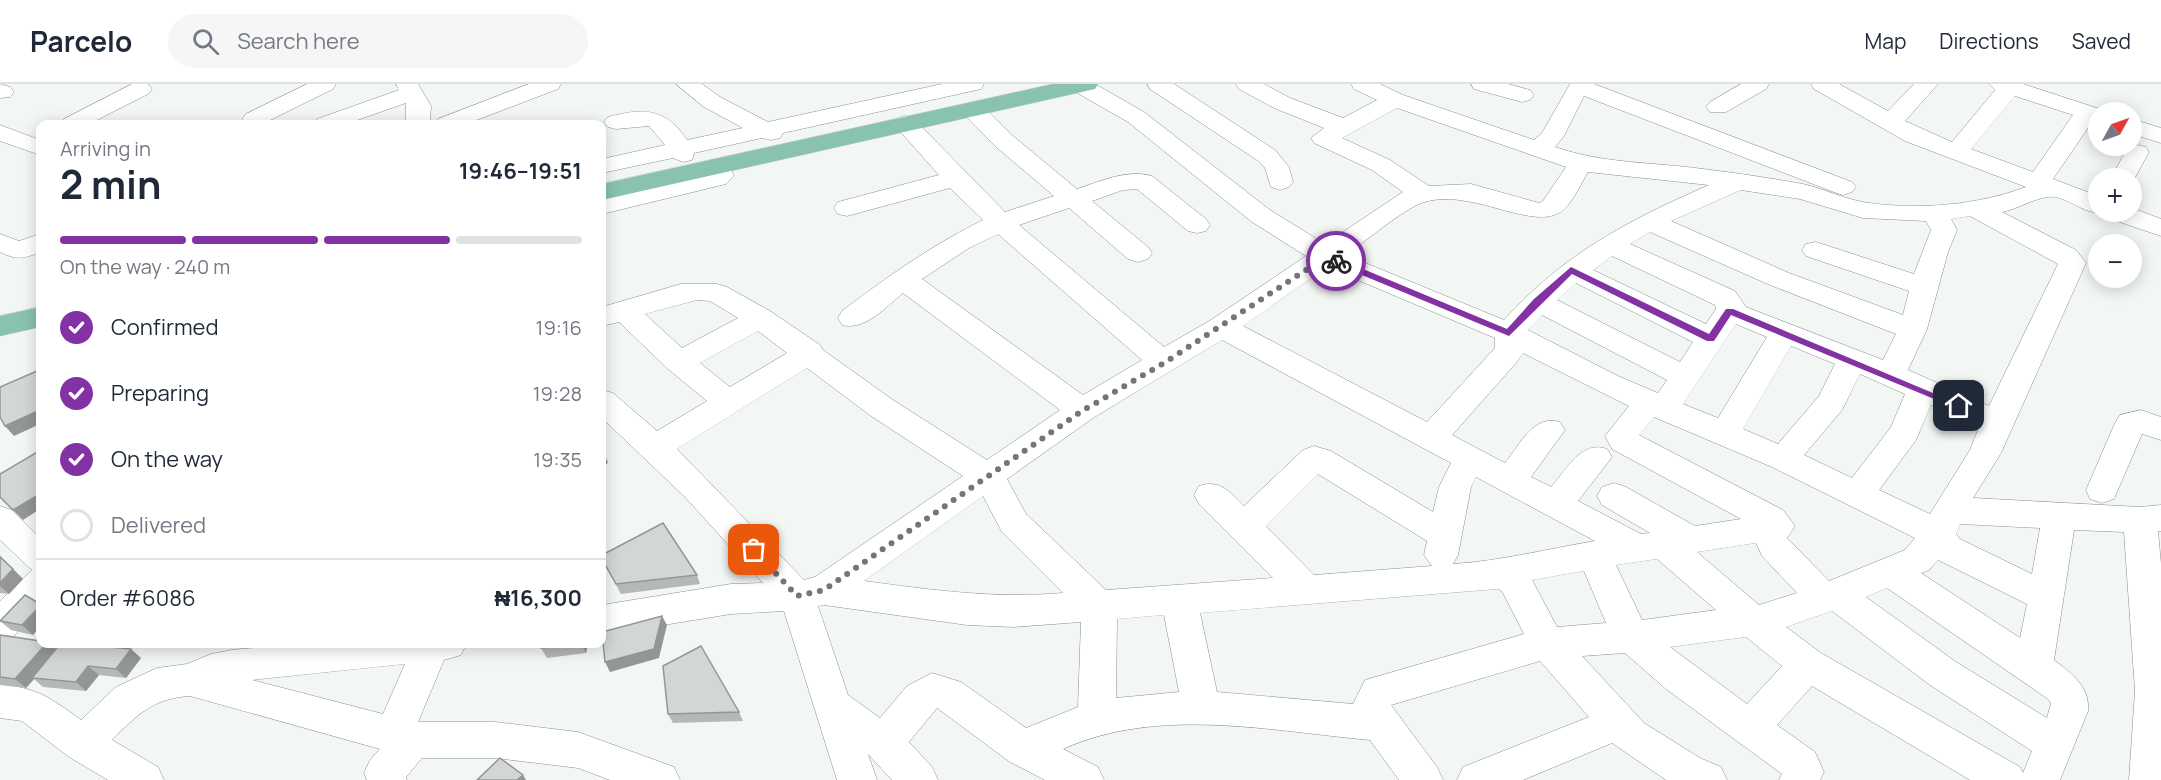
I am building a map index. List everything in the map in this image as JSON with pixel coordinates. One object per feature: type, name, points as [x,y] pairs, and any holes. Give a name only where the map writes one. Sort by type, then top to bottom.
[{"type":"main road","points":[[606,172],[681,151],[769,132],[916,94],[1005,84]]},
{"type":"main road","points":[[606,191],[1083,85]]},
{"type":"main road","points":[[0,306],[36,298]]},
{"type":"main road","points":[[0,326],[36,318]]},
{"type":"street","points":[[254,119],[325,84]]},
{"type":"street","points":[[484,84],[500,104]]},
{"type":"street","points":[[457,120],[550,84]]},
{"type":"street","points":[[687,84],[712,102],[769,132]]},
{"type":"street","points":[[916,94],[973,84]]},
{"type":"street","points":[[1158,84],[1276,163],[1281,174],[1280,182]]},
{"type":"street","points":[[1247,84],[1281,103],[1342,126]]},
{"type":"street","points":[[1362,84],[1395,100],[1581,164],[1661,158],[1702,176],[1803,192],[1863,210],[1898,213],[1934,213],[2004,204],[2044,185],[2088,121]]},
{"type":"street","points":[[1482,84],[1522,95]]},
{"type":"street","points":[[1718,107],[1758,84]]},
{"type":"street","points":[[1890,123],[1927,84]]},
{"type":"street","points":[[1083,85],[1170,141],[1242,202],[1326,257],[1509,333],[1656,406],[1783,459],[1858,494],[1944,522],[2059,516],[2151,529],[2157,708],[2153,778]]},
{"type":"street","points":[[1826,85],[1914,136],[2088,201]]},
{"type":"street","points":[[1956,152],[2005,86],[2051,91],[2088,111]]},
{"type":"street","points":[[80,120],[140,88]]},
{"type":"street","points":[[1539,149],[1552,136],[1578,89],[1584,88],[1686,128],[1793,165],[1898,213]]},
{"type":"street","points":[[335,120],[410,89],[419,106],[418,120]]},
{"type":"street","points":[[1395,100],[1323,138],[1381,165],[1423,194]]},
{"type":"street","points":[[972,110],[1004,141],[1138,253]]},
{"type":"street","points":[[606,165],[681,151],[663,124],[646,116],[616,122]]},
{"type":"street","points":[[1170,141],[1211,119]]},
{"type":"street","points":[[905,123],[954,179],[1164,363]]},
{"type":"street","points":[[1661,158],[1686,128]]},
{"type":"street","points":[[2142,129],[2161,136]]},
{"type":"street","points":[[0,132],[36,144]]},
{"type":"street","points":[[811,593],[989,477],[1082,411],[1221,327],[1412,197],[1423,194],[1471,192],[1540,212],[1552,207],[1581,164]]},
{"type":"street","points":[[606,205],[717,179],[721,176],[718,166]]},
{"type":"street","points":[[847,208],[954,179]]},
{"type":"street","points":[[852,318],[903,279],[960,242],[1001,222],[1074,200],[1120,183],[1143,181],[1197,225]]},
{"type":"street","points":[[1431,438],[1506,356],[1510,348],[1509,333],[1537,301],[1571,270],[1608,244],[1649,221],[1737,182]]},
{"type":"street","points":[[1423,780],[1380,724],[1372,705],[1378,692],[1547,643],[1632,637],[1765,619],[1830,597],[1917,560],[1944,522],[1985,453],[1997,422],[2072,263],[2066,256],[1974,208]]},
{"type":"street","points":[[1891,375],[1913,329],[1944,230],[1934,213]]},
{"type":"street","points":[[1649,221],[1714,254],[1814,294],[1913,329]]},
{"type":"street","points":[[2142,221],[2161,228]]},
{"type":"street","points":[[0,242],[19,251],[36,244]]},
{"type":"street","points":[[606,619],[731,599],[811,593],[967,610],[1014,612],[1500,575],[1539,564],[1771,528],[1778,524],[1623,441],[1621,436],[1685,377],[1732,306],[1725,298],[1608,244]]},
{"type":"street","points":[[1816,250],[1925,287]]},
{"type":"street","points":[[1571,270],[1711,339]]},
{"type":"street","points":[[903,279],[1082,411]]},
{"type":"street","points":[[613,313],[681,292],[717,293],[760,318],[810,352],[882,408],[989,477],[1014,523],[1099,606],[1097,719]]},
{"type":"street","points":[[1537,301],[1685,377]]},
{"type":"street","points":[[1730,311],[1891,375],[1997,422]]},
{"type":"street","points":[[613,313],[730,403]]},
{"type":"street","points":[[679,362],[760,318]]},
{"type":"street","points":[[1221,327],[1556,504],[1665,545]]},
{"type":"street","points":[[1725,435],[1784,333]]},
{"type":"street","points":[[655,447],[810,352]]},
{"type":"street","points":[[1783,459],[1831,402],[1852,360]]},
{"type":"street","points":[[1858,494],[1905,432],[1922,390]]},
{"type":"street","points":[[606,404],[655,447],[811,593],[833,706],[857,780]]},
{"type":"street","points":[[2102,490],[2132,423],[2141,421],[2161,429]]},
{"type":"street","points":[[1510,480],[1549,430]]},
{"type":"street","points":[[1556,504],[1596,457]]},
{"type":"street","points":[[1244,527],[1314,459],[1320,459],[1446,536]]},
{"type":"street","points":[[1436,580],[1455,487],[1469,459]]},
{"type":"street","points":[[1211,495],[1306,590]]},
{"type":"street","points":[[1614,496],[1665,545],[1751,621],[1808,664],[2006,780]]},
{"type":"street","points":[[2034,667],[2059,516]]},
{"type":"street","points":[[0,519],[36,555]]},
{"type":"street","points":[[1944,522],[1942,544],[1948,549],[2046,597]]},
{"type":"street","points":[[1771,528],[1770,537],[1774,546],[1830,597],[1973,694],[2055,744]]},
{"type":"street","points":[[1595,555],[1614,602],[1632,637],[1679,677],[1801,765],[1804,772],[1799,780]]},
{"type":"street","points":[[1890,571],[2034,667],[2061,687],[2070,699],[2069,711],[2040,780]]},
{"type":"street","points":[[1500,575],[1514,581],[1547,643],[1630,735],[1686,771],[1707,780]]},
{"type":"street","points":[[0,626],[36,586]]},
{"type":"street","points":[[1179,600],[1202,709]]},
{"type":"street","points":[[83,744],[134,694],[207,664],[403,648]]},
{"type":"street","points":[[387,780],[384,773],[403,737],[439,648]]},
{"type":"street","points":[[207,664],[403,737],[495,740],[578,750],[610,771],[660,780]]},
{"type":"street","points":[[1749,729],[1808,664]]},
{"type":"street","points":[[884,743],[920,698],[932,690],[948,694],[1024,749],[1084,780]]},
{"type":"street","points":[[0,701],[30,705],[83,744],[144,780]]},
{"type":"street","points":[[833,706],[884,743],[918,780]]},
{"type":"street","points":[[1024,749],[1056,732],[1097,719],[1143,711],[1202,709],[1380,724]]},
{"type":"street","points":[[1477,780],[1618,723]]},
{"type":"building","points":[[36,371],[36,412],[5,426],[0,417],[0,387]]},
{"type":"building","points":[[36,453],[36,496],[13,510],[0,497],[0,474]]},
{"type":"building","points":[[663,523],[697,575],[616,584],[606,566],[606,553]]},
{"type":"building","points":[[0,557],[13,569],[0,583]]},
{"type":"building","points":[[25,595],[36,602],[36,610],[22,625],[0,621]]},
{"type":"building","points":[[662,616],[654,649],[605,662],[604,648],[606,648],[606,631]]},
{"type":"building","points":[[0,635],[36,640],[36,648],[42,648],[15,679],[0,677]]},
{"type":"building","points":[[701,646],[739,712],[668,714],[663,666]]},
{"type":"building","points":[[57,648],[131,649],[116,669],[88,666],[76,682],[32,678]]},
{"type":"building","points":[[500,758],[523,775],[517,780],[477,780]]},
{"type":"way so far","points":[[754,550],[797,596],[824,590],[1082,411],[1164,363],[1326,257],[1336,261]]},
{"type":"route","points":[[1336,261],[1509,333],[1537,301],[1571,270],[1711,339],[1730,311],[1891,375],[1959,406]]}]
